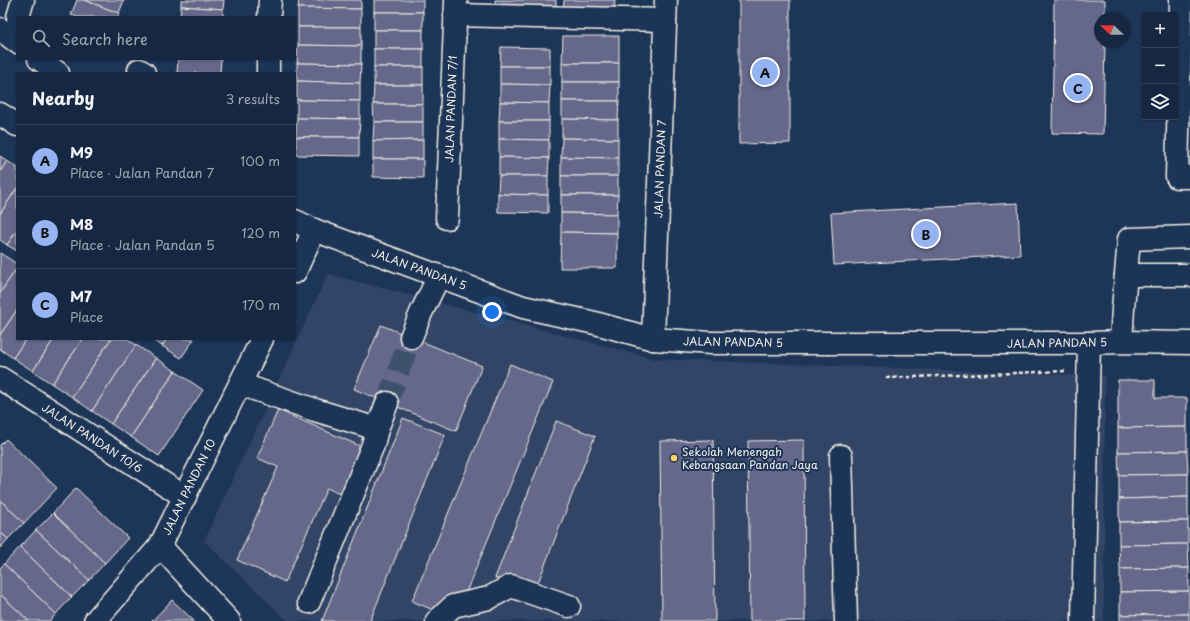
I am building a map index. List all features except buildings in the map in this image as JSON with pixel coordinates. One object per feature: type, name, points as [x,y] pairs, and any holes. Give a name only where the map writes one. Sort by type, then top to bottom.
[{"type":"street","points":[[17,16],[23,0]]},
{"type":"street","points":[[269,16],[270,0]]},
{"type":"street","points":[[1181,0],[1177,177],[1190,177]]},
{"type":"street","points":[[456,7],[665,10]]},
{"type":"street","name":"JALAN PANDAN 7/1","points":[[447,218],[456,7]]},
{"type":"street","name":"JALAN PANDAN 7","points":[[653,338],[665,10]]},
{"type":"street","points":[[40,60],[57,72]]},
{"type":"street","points":[[268,60],[268,72]]},
{"type":"street","points":[[0,114],[16,124]]},
{"type":"street","points":[[296,267],[304,225]]},
{"type":"street","name":"JALAN PANDAN 5","points":[[304,225],[523,307],[653,338],[711,343],[1190,343]]},
{"type":"street","points":[[1121,342],[1129,239],[1190,237]]},
{"type":"street","points":[[1126,275],[1190,274]]},
{"type":"street","points":[[411,337],[439,276]]},
{"type":"street","name":"JALAN PANDAN 10","points":[[95,621],[160,546],[262,340]]},
{"type":"street","points":[[1083,621],[1089,343]]},
{"type":"street","name":"JALAN PANDAN 10/6","points":[[1,381],[185,497]]},
{"type":"street","points":[[240,384],[315,410],[377,429]]},
{"type":"street","points":[[309,602],[370,452],[387,402]]},
{"type":"street","points":[[841,456],[846,621]]},
{"type":"street","points":[[160,546],[229,621]]},
{"type":"street","points":[[437,621],[453,606],[488,598],[511,586],[569,606]]},
{"type":"path","points":[[886,378],[1088,370]]},
{"type":"shaded area","name":"Sekolah Menengah Kebangsaan Pandan Jaya","points":[[328,274],[655,359],[1105,376],[1104,621],[288,621],[204,541]]},
{"type":"tunnel","points":[[387,403],[411,337]]},
{"type":"place","name":"M9","points":[[765,72]]},
{"type":"place","name":"M7","points":[[1078,88]]},
{"type":"place","name":"M8","points":[[926,234]]},
{"type":"place","name":"Sekolah Menengah Kebangsaan Pandan Jaya","points":[[674,458]]}]
